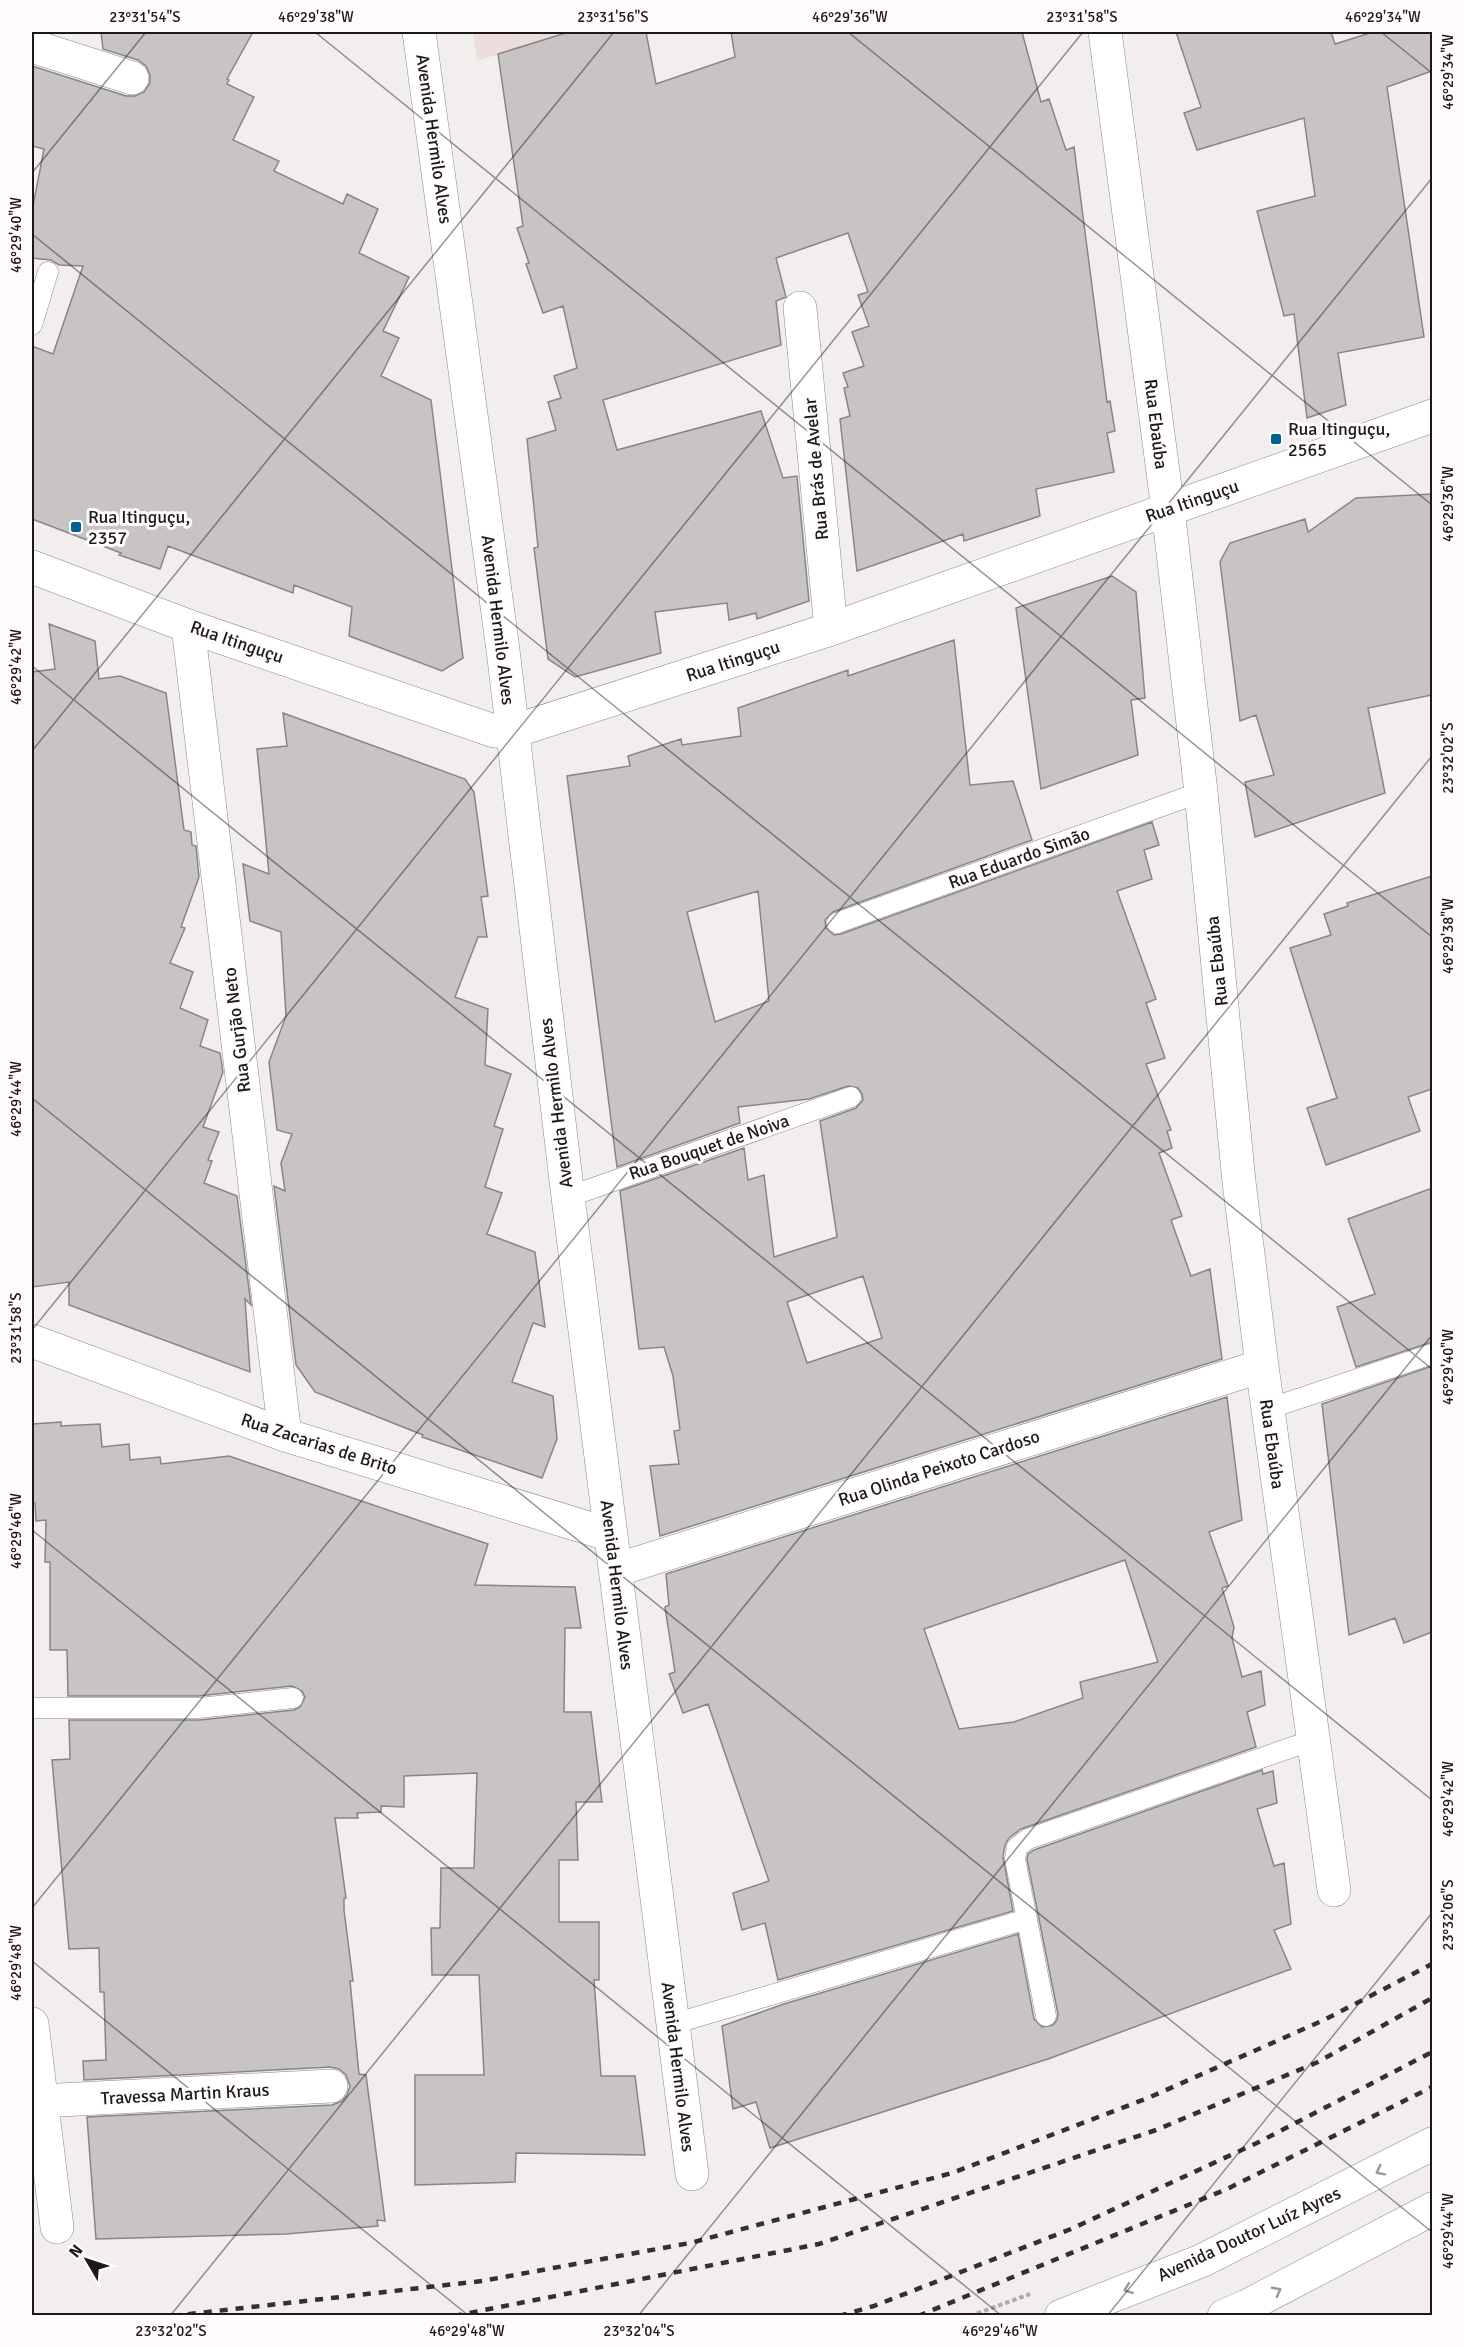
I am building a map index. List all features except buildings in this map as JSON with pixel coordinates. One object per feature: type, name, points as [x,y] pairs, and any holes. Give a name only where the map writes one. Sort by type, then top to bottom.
[{"type":"main road","name":"Avenida Hermilo Alves","points":[[419,32],[503,650],[568,1197],[692,2174]]},
{"type":"main road","name":"Rua Ebaúba","points":[[1106,32],[1168,510],[1201,792],[1239,1182],[1334,1890]]},
{"type":"main road","points":[[32,46],[132,78]]},
{"type":"main road","name":"Rua Brás de Avelar","points":[[800,309],[831,629]]},
{"type":"main road","name":"Rua Itinguçu","points":[[32,567],[188,626],[494,731],[511,732],[831,629],[1432,416]]},
{"type":"main road","name":"Rua Gurjão Neto","points":[[188,626],[285,1435]]},
{"type":"main road","name":"Rua Zacarias de Brito","points":[[32,1341],[285,1435],[611,1535]]},
{"type":"main road","name":"Rua Olinda Peixoto Cardoso","points":[[616,1570],[1262,1366]]},
{"type":"main road","points":[[32,2024],[57,2227]]},
{"type":"main road","name":"Travessa Martin Kraus","points":[[40,2102],[331,2086]]},
{"type":"main road","name":"Avenida Doutor Luíz Ayres","points":[[1061,2316],[1202,2261],[1432,2144]]},
{"type":"main road","points":[[1224,2316],[1432,2209]]},
{"type":"lane","points":[[32,325],[48,272]]},
{"type":"lane","name":"Rua Eduardo Simão","points":[[837,923],[1201,792]]},
{"type":"lane","name":"Rua Bouquet de Noiva","points":[[568,1197],[851,1097]]},
{"type":"lane","points":[[1268,1409],[1432,1354]]},
{"type":"lane","points":[[32,1708],[199,1708],[293,1698]]},
{"type":"lane","points":[[1046,2016],[1015,1858],[1017,1847],[1028,1839],[1313,1740]]},
{"type":"lane","points":[[673,2024],[1027,1919]]},
{"type":"shaded area","points":[[473,32],[569,32],[477,61]]},
{"type":"railway","points":[[172,2316],[482,2281],[690,2243],[952,2173],[1148,2098],[1324,2020],[1432,1964]]},
{"type":"railway","points":[[454,2316],[819,2244],[1156,2130],[1318,2062],[1432,1998]]},
{"type":"railway","points":[[839,2316],[874,2306],[1071,2229],[1259,2142],[1432,2052]]},
{"type":"railway","points":[[918,2316],[1227,2189],[1432,2087]]},
{"type":"place","name":"Rua Itinguçu, 2565","points":[[1276,439]]},
{"type":"place","name":"Rua Itinguçu, 2357","points":[[76,527]]}]
